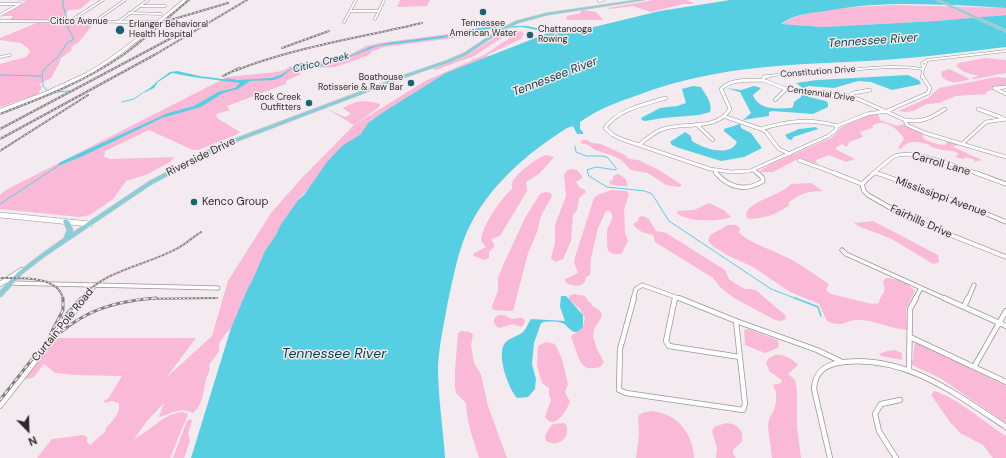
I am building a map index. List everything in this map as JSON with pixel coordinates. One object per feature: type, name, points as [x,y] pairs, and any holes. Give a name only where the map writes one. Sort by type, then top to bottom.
[{"type":"main road","points":[[0,111],[45,94],[96,69],[126,50],[185,0]]},
{"type":"main road","name":"Riverside Drive","points":[[1,294],[10,283],[32,264],[159,177],[206,152],[427,68],[442,64],[465,54],[494,33],[509,25],[526,19],[580,8],[634,0]]},
{"type":"main road","name":"Riverside Drive","points":[[580,8],[643,0]]},
{"type":"main road","points":[[938,0],[1006,30]]},
{"type":"main road","points":[[0,215],[90,224]]},
{"type":"main road","points":[[66,221],[70,230],[67,240]]},
{"type":"street","points":[[70,22],[103,0]]},
{"type":"street","points":[[94,22],[125,0]]},
{"type":"street","points":[[118,22],[148,0]]},
{"type":"street","points":[[344,22],[356,0]]},
{"type":"street","points":[[375,19],[384,0]]},
{"type":"street","points":[[599,1],[603,0]]},
{"type":"street","points":[[0,4],[20,4],[12,9],[0,13]]},
{"type":"street","points":[[140,6],[165,6]]},
{"type":"street","points":[[350,10],[378,11]]},
{"type":"street","points":[[129,13],[162,14]]},
{"type":"street","name":"Citico Avenue","points":[[0,21],[158,22]]},
{"type":"street","points":[[761,129],[790,122],[812,120],[837,126],[867,114],[887,111],[928,93],[930,88],[922,76],[927,60],[1006,51]]},
{"type":"street","points":[[0,57],[10,55]]},
{"type":"street","name":"Constitution Drive","points":[[726,116],[729,114],[730,110],[721,89],[723,86],[734,82],[763,80],[764,77],[772,75],[802,72],[901,67],[923,69]]},
{"type":"street","name":"Centennial Drive","points":[[763,80],[786,89],[849,96],[905,120],[921,122],[927,121],[945,109]]},
{"type":"street","points":[[1006,87],[994,88],[1006,94]]},
{"type":"street","points":[[775,100],[786,89]]},
{"type":"street","points":[[849,96],[853,93],[870,90]]},
{"type":"street","points":[[666,98],[628,111],[606,125],[605,128],[613,135],[639,145],[715,170],[731,172],[753,170],[790,154],[828,136],[836,130],[837,126]]},
{"type":"street","points":[[978,109],[1005,119]]},
{"type":"street","points":[[639,145],[662,130],[718,120],[726,116],[761,129],[766,132],[779,149],[790,154]]},
{"type":"street","points":[[963,144],[986,122],[1005,119]]},
{"type":"street","points":[[905,120],[907,125],[925,133],[1006,157]]},
{"type":"street","points":[[696,124],[713,140]]},
{"type":"street","points":[[925,133],[928,138]]},
{"type":"street","name":"Carroll Lane","points":[[862,184],[897,155],[915,155],[1006,184]]},
{"type":"street","points":[[799,160],[862,184]]},
{"type":"street","points":[[715,170],[716,174],[721,178],[744,190],[763,181],[762,177],[753,170]]},
{"type":"street","name":"Mississippi Avenue","points":[[876,173],[960,203],[1006,222]]},
{"type":"street","name":"Fairhills Drive","points":[[862,184],[864,191],[868,195],[895,212],[920,224],[1006,257]]},
{"type":"street","points":[[842,250],[846,254],[1006,326]]},
{"type":"street","points":[[0,284],[32,264]]},
{"type":"street","points":[[10,283],[95,285]]},
{"type":"street","name":"Curtain Pole Road","points":[[0,406],[95,285],[218,288]]},
{"type":"street","points":[[736,321],[745,405],[744,409],[742,410],[619,391],[620,349],[637,287],[642,285],[649,286],[736,321],[817,350],[840,361]]},
{"type":"street","points":[[964,307],[974,285]]},
{"type":"street","points":[[908,369],[910,309],[921,288]]},
{"type":"street","points":[[675,296],[666,340],[669,346],[740,357]]},
{"type":"street","points":[[974,367],[1006,311]]},
{"type":"street","points":[[910,337],[1006,382]]},
{"type":"street","points":[[830,458],[814,385],[817,375],[822,368],[831,363],[840,361],[872,361],[908,369],[938,383],[1006,427]]},
{"type":"street","points":[[896,458],[879,431],[875,414],[881,404],[900,400]]},
{"type":"shaded area","points":[[16,0],[91,0],[80,9],[69,10],[66,13],[65,20],[10,20],[13,16],[0,16],[27,1]]},
{"type":"shaded area","points":[[400,0],[430,0],[427,6],[397,7]]},
{"type":"shaded area","points":[[654,0],[687,0],[695,4],[683,4],[651,12],[633,6],[610,9],[607,8]]},
{"type":"shaded area","points":[[895,5],[1006,8],[1006,15],[936,21],[823,27],[781,24],[806,14],[836,8]]},
{"type":"shaded area","points":[[580,11],[596,12],[603,20],[566,19],[567,16],[581,13]]},
{"type":"shaded area","points":[[39,22],[93,24],[79,42],[71,47],[72,50],[61,58],[51,78],[39,84],[42,87],[38,94],[0,107],[0,64],[26,57],[30,52],[29,49],[21,43],[0,40],[0,38]]},
{"type":"shaded area","points":[[521,31],[524,34],[521,39],[424,87],[354,139],[298,200],[253,279],[231,328],[219,344],[219,351],[209,365],[209,372],[199,406],[193,413],[180,410],[159,417],[164,403],[147,421],[134,439],[167,417],[181,413],[188,414],[170,458],[37,458],[52,439],[83,435],[87,437],[87,442],[90,445],[106,431],[105,429],[115,418],[119,407],[119,403],[111,401],[105,403],[104,400],[108,399],[122,376],[55,373],[44,364],[33,378],[24,379],[57,338],[196,338],[166,378],[212,336],[228,281],[271,213],[301,179],[354,125],[327,109],[345,117],[351,114],[343,108],[353,103],[365,101],[380,104],[379,107],[356,124],[425,81],[484,55],[516,34],[516,32]]},
{"type":"shaded area","points":[[502,33],[506,35],[474,56],[436,70],[433,69],[466,56]]},
{"type":"shaded area","points":[[448,34],[462,35],[462,37],[384,47],[373,51],[367,56],[335,67],[316,68],[299,72],[301,74],[286,81],[286,84],[227,106],[230,110],[216,114],[217,118],[240,132],[198,150],[193,150],[149,130],[105,151],[104,157],[110,159],[175,157],[170,162],[148,174],[126,181],[113,199],[90,215],[79,217],[0,209],[0,195],[6,190],[227,77],[277,72],[291,66],[324,61],[351,54],[366,46],[379,43]]},
{"type":"shaded area","points":[[985,58],[1006,60],[1006,73],[974,79],[971,78],[979,76],[964,72],[956,66],[959,63]]},
{"type":"shaded area","points":[[949,69],[970,79],[959,82],[945,80],[942,77],[941,72]]},
{"type":"shaded area","points":[[997,77],[1006,78],[1006,85],[986,92],[987,94],[956,96],[939,103],[927,104],[913,111],[898,111],[928,98],[939,88]]},
{"type":"shaded area","points":[[876,114],[879,116],[880,120],[897,126],[904,124],[923,134],[923,138],[933,143],[945,145],[948,141],[959,144],[953,147],[982,160],[973,162],[975,160],[966,157],[963,159],[955,157],[959,154],[954,151],[942,150],[918,142],[907,144],[901,149],[898,148],[904,139],[898,131],[890,125],[881,123],[860,132],[863,137],[849,142],[847,147],[842,144],[835,148],[855,159],[846,162],[829,155],[816,160],[817,164],[800,158],[773,172],[758,172],[771,164],[831,138],[842,127],[849,123],[863,117]]},
{"type":"shaded area","points":[[582,140],[601,144],[625,155],[629,159],[638,160],[659,170],[682,185],[679,187],[666,185],[648,173],[631,170],[620,159],[580,143]]},
{"type":"shaded area","points":[[546,155],[554,157],[539,174],[526,182],[527,191],[500,236],[491,239],[495,246],[489,252],[489,258],[485,260],[473,256],[474,253],[486,247],[481,241],[484,228],[498,205],[512,189],[512,183],[517,175],[527,166]]},
{"type":"shaded area","points":[[567,170],[577,170],[582,176],[582,178],[576,182],[579,187],[586,192],[579,198],[577,210],[573,215],[571,241],[563,259],[555,262],[551,258],[555,243],[555,225],[566,196],[564,175]]},
{"type":"shaded area","points":[[618,174],[625,178],[628,186],[610,184],[609,181],[613,180],[613,176]]},
{"type":"shaded area","points":[[811,183],[823,191],[802,194],[789,202],[789,205],[781,211],[769,216],[752,219],[747,218],[747,212],[756,203],[779,192],[791,184]]},
{"type":"shaded area","points":[[611,190],[627,191],[629,194],[624,209],[625,232],[628,241],[621,254],[613,254],[608,251],[607,231],[611,222],[612,214],[610,211],[606,211],[598,228],[591,258],[590,275],[586,277],[585,282],[581,285],[575,286],[567,283],[565,282],[565,279],[578,273],[574,262],[575,257],[594,198]]},
{"type":"shaded area","points":[[545,192],[551,193],[552,196],[541,216],[537,232],[528,253],[513,311],[493,310],[492,306],[498,291],[498,278],[504,263],[525,218],[540,194]]},
{"type":"shaded area","points":[[709,203],[724,210],[731,217],[719,220],[695,220],[681,216],[677,213],[678,211],[694,210]]},
{"type":"shaded area","points":[[643,216],[649,219],[656,231],[666,233],[725,270],[729,279],[736,284],[745,289],[757,291],[785,315],[786,319],[780,321],[775,320],[734,298],[720,287],[713,278],[655,242],[653,235],[644,233],[633,224],[638,221],[639,217]]},
{"type":"shaded area","points":[[873,221],[938,255],[939,262],[933,264],[890,238],[858,226],[854,223]]},
{"type":"shaded area","points":[[728,225],[736,225],[740,228],[739,233],[756,244],[792,260],[829,284],[826,290],[831,294],[872,304],[879,303],[885,289],[883,282],[886,278],[906,283],[915,291],[906,309],[907,330],[863,320],[840,324],[827,321],[819,304],[790,292],[753,267],[714,247],[708,241],[710,235]]},
{"type":"shaded area","points":[[574,294],[585,296],[592,306],[599,310],[602,314],[594,329],[593,336],[597,349],[604,362],[600,367],[585,367],[580,361],[577,353],[571,336],[583,328],[585,318],[580,309],[569,300],[569,296]]},
{"type":"shaded area","points":[[498,315],[504,315],[512,319],[523,318],[525,321],[521,327],[513,324],[499,328],[494,322]]},
{"type":"shaded area","points":[[748,329],[778,340],[778,348],[765,353],[745,345],[744,330]]},
{"type":"shaded area","points":[[462,331],[470,332],[473,335],[471,345],[474,363],[481,375],[488,406],[507,458],[479,458],[469,425],[466,403],[456,393],[455,387],[458,333]]},
{"type":"shaded area","points":[[546,342],[555,344],[562,359],[568,384],[565,392],[570,402],[560,418],[553,422],[549,421],[545,417],[551,400],[549,388],[542,383],[537,365],[538,346]]},
{"type":"shaded area","points":[[915,342],[1006,386],[1006,423],[940,378],[912,365]]},
{"type":"shaded area","points":[[895,350],[902,353],[902,360],[881,356],[879,354]]},
{"type":"shaded area","points":[[775,355],[788,357],[798,365],[788,374],[795,380],[797,390],[797,427],[801,458],[772,458],[768,426],[769,419],[776,402],[776,392],[773,385],[781,383],[782,380],[770,372],[766,363],[769,358]]},
{"type":"shaded area","points":[[934,391],[961,404],[1006,436],[1006,458],[993,458],[983,445],[960,433],[950,422],[931,395]]},
{"type":"shaded area","points":[[651,411],[669,416],[682,426],[691,440],[694,458],[636,458],[639,435],[638,416],[642,413]]},
{"type":"shaded area","points":[[191,419],[192,421],[188,433],[190,441],[184,458],[173,458],[187,421]]},
{"type":"shaded area","points":[[564,423],[567,430],[565,438],[555,443],[546,441],[545,436],[551,425]]},
{"type":"shaded area","points":[[726,423],[736,426],[741,430],[742,441],[734,449],[733,454],[736,458],[716,458],[717,448],[712,431],[714,427]]},
{"type":"water","name":"Tennessee River","points":[[730,0],[1006,0],[1006,8],[918,4],[853,7],[799,16],[787,20],[781,24],[823,27],[936,21],[1006,15],[1006,47],[899,59],[789,65],[699,77],[623,100],[587,117],[580,122],[580,129],[583,134],[577,134],[573,126],[567,128],[522,161],[496,187],[484,202],[474,217],[466,234],[458,259],[448,301],[438,367],[445,458],[191,458],[231,328],[265,251],[298,200],[304,195],[327,162],[342,146],[361,134],[368,123],[446,73],[548,33],[522,27],[492,29],[471,31],[443,38],[378,46],[336,62],[321,66],[290,70],[282,77],[274,80],[250,81],[238,89],[223,93],[201,107],[162,118],[83,156],[58,166],[59,163],[65,160],[168,113],[194,106],[218,92],[235,88],[240,83],[172,73],[158,82],[154,88],[139,95],[170,72],[177,71],[209,78],[238,80],[271,78],[281,75],[292,68],[321,64],[345,58],[370,47],[387,43],[449,35],[464,30],[493,26],[527,26],[560,33],[569,33],[660,11]]},
{"type":"water","points":[[908,75],[919,80],[921,84],[892,90],[871,82],[858,81],[834,88],[808,86],[804,89],[796,83],[817,80]]},
{"type":"water","points":[[693,86],[701,87],[710,102],[710,112],[699,115],[645,121],[642,120],[641,118],[660,108],[677,106],[686,103],[682,89]]},
{"type":"water","points":[[754,86],[761,88],[753,95],[756,100],[759,104],[769,108],[791,108],[793,107],[794,102],[801,97],[802,93],[809,97],[826,101],[828,103],[828,107],[813,114],[772,111],[769,112],[769,116],[743,120],[751,113],[740,92],[726,88],[741,90]]},
{"type":"water","points":[[740,124],[741,128],[751,133],[762,148],[744,157],[721,161],[679,148],[672,145],[670,142],[685,132],[691,136],[692,141],[709,149],[722,151],[728,150],[737,142],[724,131],[724,129]]},
{"type":"water","points":[[816,127],[818,129],[793,137],[792,140],[788,139],[785,135],[799,129]]},
{"type":"water","points":[[561,296],[566,296],[583,315],[583,327],[575,332],[559,322],[541,323],[534,343],[532,364],[536,379],[535,389],[528,397],[517,398],[510,387],[502,363],[503,348],[505,343],[523,332],[531,319],[565,321],[560,307]]},
{"type":"waterway","points":[[63,0],[63,6],[67,18],[65,20]]},
{"type":"waterway","points":[[47,90],[43,86],[42,73],[47,66],[58,57],[67,43],[74,39],[65,22]]},
{"type":"waterway","points":[[0,75],[41,76]]},
{"type":"waterway","points":[[204,77],[219,79]]},
{"type":"waterway","points":[[226,79],[235,80]]},
{"type":"waterway","points":[[57,92],[69,91]]},
{"type":"waterway","points":[[122,102],[134,99],[141,94]]},
{"type":"waterway","points":[[575,146],[576,152],[586,156],[607,157],[616,168],[616,170],[596,167],[587,170],[589,176],[607,187],[645,191],[652,194],[669,221],[771,289],[797,299]]},
{"type":"waterway","name":"Citico Creek","points":[[0,204],[58,166]]},
{"type":"waterway","points":[[795,298],[818,307],[821,316]]},
{"type":"railway","points":[[0,114],[32,102],[79,81],[109,64],[140,42],[189,0]]},
{"type":"railway","points":[[0,139],[156,54],[247,0]]},
{"type":"railway","points":[[167,21],[228,3]]},
{"type":"railway","points":[[234,71],[280,55],[422,23]]},
{"type":"railway","points":[[282,48],[329,31]]},
{"type":"railway","points":[[0,129],[179,34]]},
{"type":"railway","points":[[223,76],[239,68]]},
{"type":"railway","points":[[0,151],[88,95]]},
{"type":"railway","points":[[81,298],[91,289],[114,274],[165,254],[181,246],[201,232]]},
{"type":"railway","points":[[0,278],[27,278],[46,282],[60,291],[63,299]]},
{"type":"railway","points":[[63,318],[81,298]]},
{"type":"railway","points":[[147,299],[156,298]]},
{"type":"railway","points":[[147,299],[217,298]]},
{"type":"railway","points":[[50,335],[63,310],[63,299]]},
{"type":"railway","points":[[139,299],[147,299]]},
{"type":"railway","points":[[37,353],[47,343],[74,322],[88,314],[118,303],[147,299]]},
{"type":"railway","points":[[0,400],[37,353]]},
{"type":"railway","points":[[33,357],[37,353]]},
{"type":"place","name":"Tennessee American Water","points":[[483,12]]},
{"type":"place","name":"Erlanger Behavioral Health Hospital","points":[[120,30]]},
{"type":"place","name":"Chattanooga Rowing","points":[[530,35]]},
{"type":"place","name":"Boathouse Rotisserie & Raw Bar","points":[[411,83]]},
{"type":"place","name":"Rock Creek Outfitters","points":[[309,103]]},
{"type":"place","name":"Kenco Group","points":[[194,202]]}]
